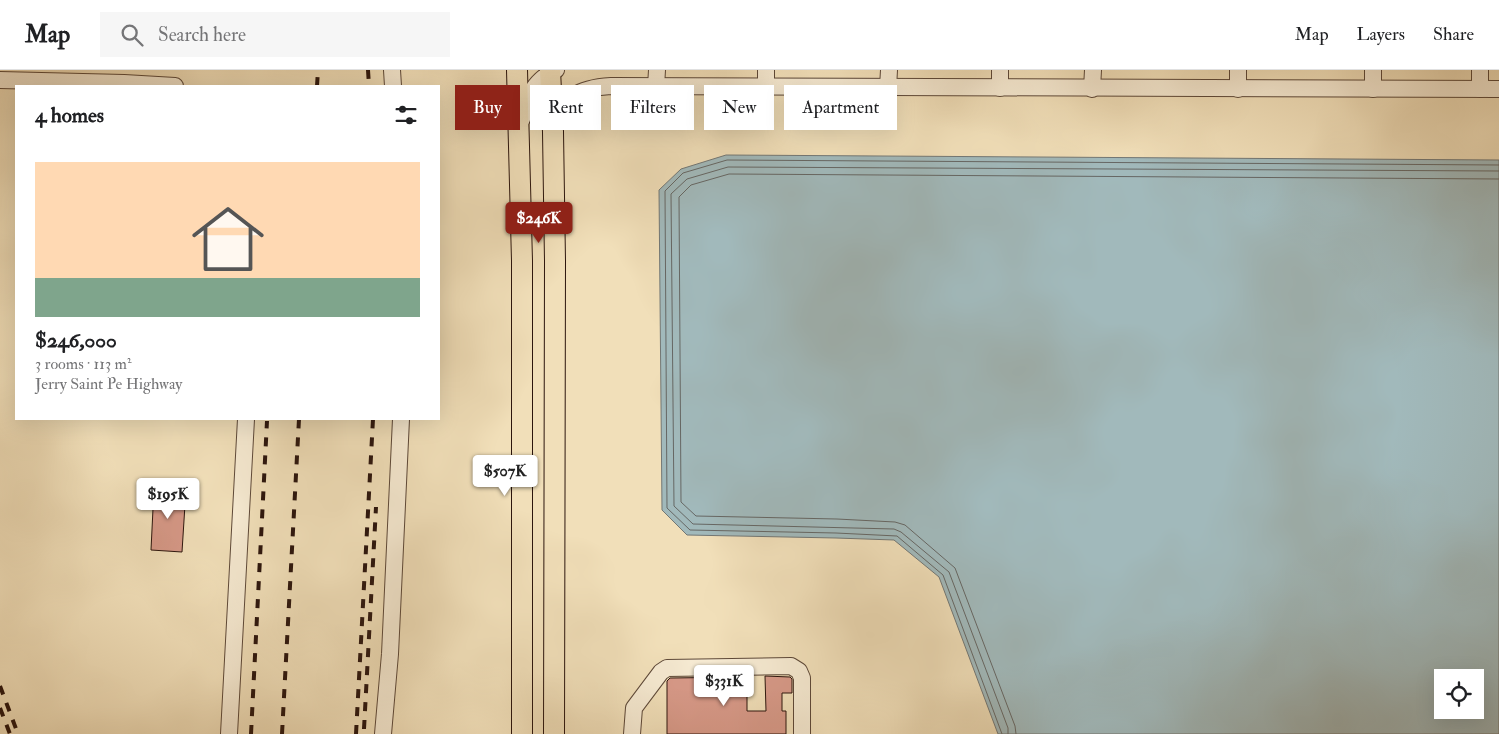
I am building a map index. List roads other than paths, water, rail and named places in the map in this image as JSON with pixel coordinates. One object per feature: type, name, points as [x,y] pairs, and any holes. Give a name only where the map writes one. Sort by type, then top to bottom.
[{"type":"main road","points":[[517,70],[522,261],[522,734]]},
{"type":"main road","points":[[552,71],[555,261],[554,734]]},
{"type":"main road","points":[[522,261],[555,261]]},
{"type":"lane","points":[[392,70],[393,85]]},
{"type":"lane","points":[[656,85],[657,70]]},
{"type":"lane","points":[[766,70],[766,85]]},
{"type":"lane","points":[[888,85],[889,70]]},
{"type":"lane","points":[[1000,70],[1000,88]]},
{"type":"lane","points":[[1092,89],[1093,70]]},
{"type":"lane","points":[[1238,70],[1238,89]]},
{"type":"lane","points":[[1373,70],[1373,89]]},
{"type":"lane","points":[[1480,70],[1480,89]]},
{"type":"lane","points":[[519,135],[526,101],[531,91],[536,84],[552,71]]},
{"type":"lane","points":[[0,80],[158,85]]},
{"type":"lane","points":[[553,132],[562,108],[568,100],[583,90],[611,87]]},
{"type":"lane","points":[[897,88],[1499,89]]},
{"type":"lane","points":[[229,734],[246,420]]},
{"type":"lane","points":[[383,734],[390,654],[401,420]]},
{"type":"lane","points":[[632,734],[634,708],[660,672],[667,668],[791,666],[799,671],[802,678],[802,734]]},
{"type":"water","points":[[726,155],[1499,160],[1499,734],[998,734],[939,577],[894,540],[687,535],[662,510],[659,190],[681,169]]},
{"type":"railway","points":[[317,85],[318,70]]},
{"type":"railway","points":[[368,70],[369,85]]},
{"type":"railway","points":[[282,734],[299,420]]},
{"type":"railway","points":[[356,734],[373,420]]},
{"type":"railway","points":[[251,734],[267,421]]},
{"type":"railway","points":[[364,729],[376,507]]},
{"type":"railway","points":[[0,686],[18,734]]},
{"type":"railway","points":[[0,708],[10,734]]}]
